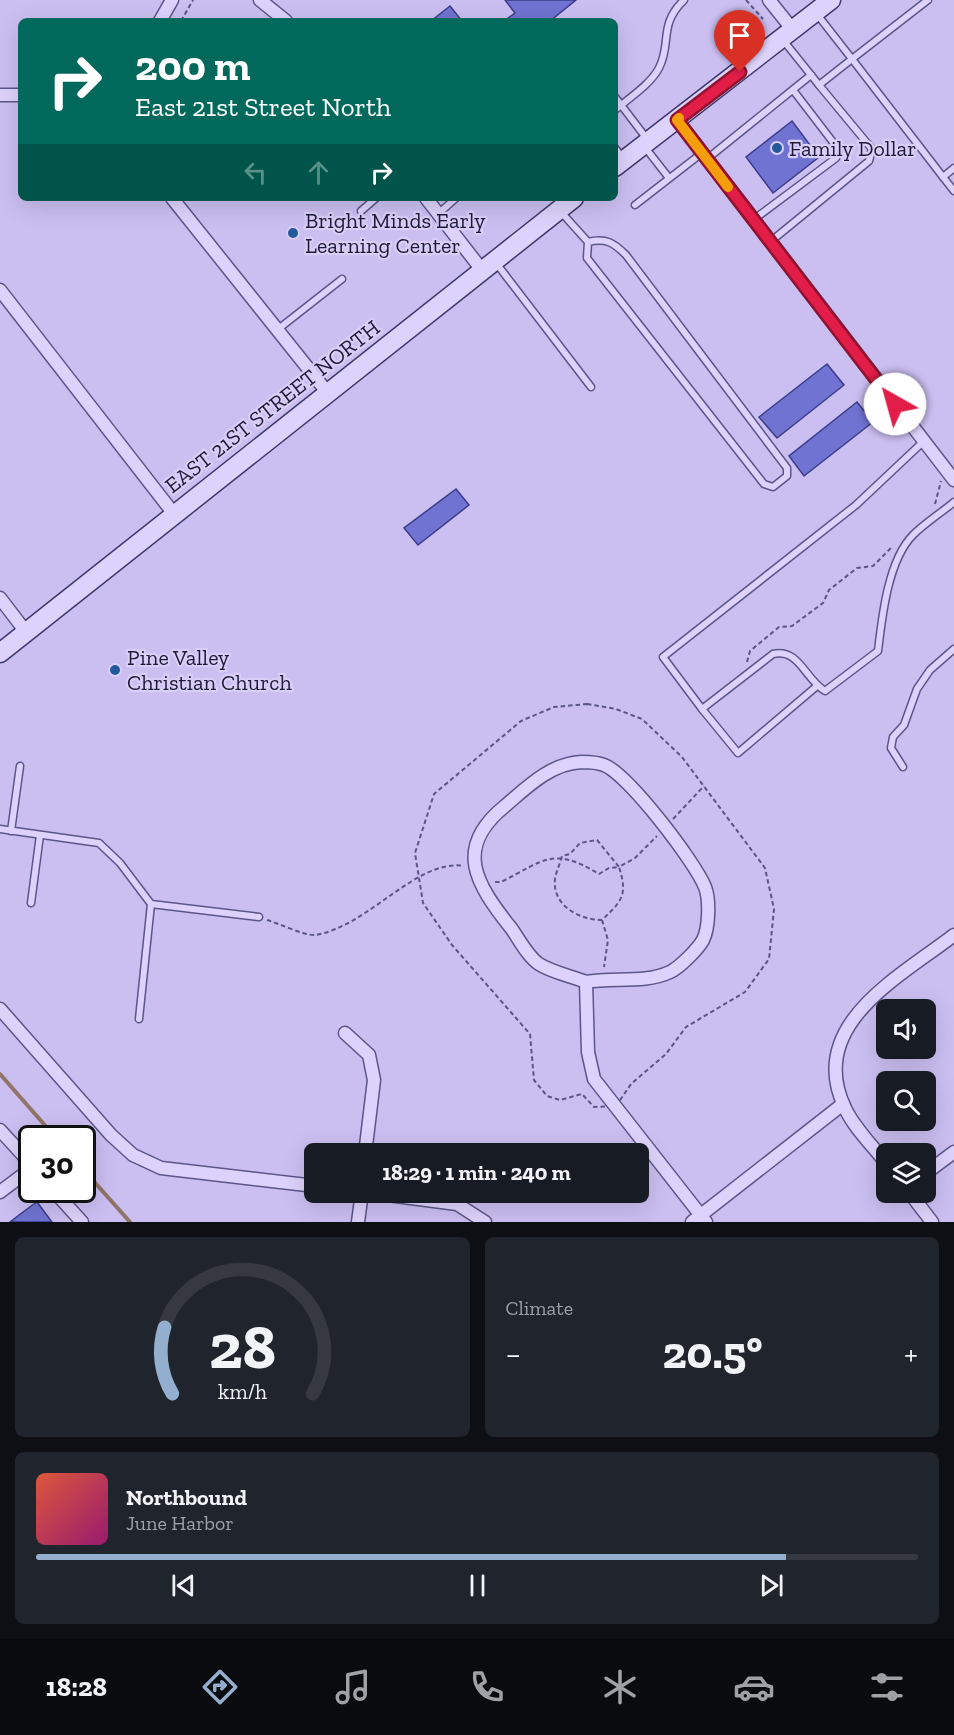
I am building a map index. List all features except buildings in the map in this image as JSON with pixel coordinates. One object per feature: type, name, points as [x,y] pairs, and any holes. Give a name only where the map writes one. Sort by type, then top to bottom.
[{"type":"main road","points":[[618,158],[646,143],[831,0]]},
{"type":"main road","name":"EAST 21ST STREET NORTH","points":[[0,653],[570,201]]},
{"type":"street","points":[[162,18],[172,0]]},
{"type":"street","points":[[260,0],[282,18]]},
{"type":"street","points":[[769,0],[788,34]]},
{"type":"street","points":[[0,95],[18,95]]},
{"type":"street","points":[[677,120],[954,480]]},
{"type":"street","points":[[174,201],[327,392]]},
{"type":"street","points":[[428,201],[488,265]]},
{"type":"street","points":[[0,290],[174,514]]},
{"type":"street","points":[[0,598],[26,632]]},
{"type":"street","points":[[583,762],[606,765],[625,782],[666,827],[706,888],[708,916],[702,941],[672,971],[647,979],[603,979],[586,982],[538,964],[492,905],[473,868],[475,842],[488,820],[536,780],[560,766],[583,762]]},
{"type":"street","points":[[876,1150],[843,1104],[836,1086],[837,1057],[843,1032],[852,1018],[874,996],[954,935]]},
{"type":"street","points":[[586,982],[588,1052],[594,1079],[700,1220],[843,1104]]},
{"type":"street","points":[[0,1009],[111,1135],[133,1155],[161,1168],[304,1185]]},
{"type":"street","points":[[345,1033],[369,1055],[374,1080],[366,1143]]},
{"type":"street","points":[[0,1130],[18,1151]]},
{"type":"street","points":[[936,1166],[954,1152]]},
{"type":"street","points":[[0,1192],[18,1178]]},
{"type":"street","points":[[65,1203],[82,1222]]},
{"type":"street","points":[[357,1222],[361,1203]]},
{"type":"street","points":[[449,1203],[457,1204],[484,1222]]},
{"type":"street","points":[[917,1203],[932,1222]]},
{"type":"lane","points":[[618,108],[659,68],[670,17],[684,0]]},
{"type":"lane","points":[[819,85],[928,0]]},
{"type":"lane","points":[[816,13],[954,191]]},
{"type":"lane","points":[[770,242],[869,161],[872,149],[811,75],[788,34]]},
{"type":"lane","points":[[635,205],[669,178],[705,156],[811,75]]},
{"type":"lane","points":[[753,220],[836,158],[839,150],[794,90]]},
{"type":"lane","points":[[618,100],[669,178]]},
{"type":"lane","points":[[943,177],[954,168]]},
{"type":"lane","points":[[361,210],[372,201]]},
{"type":"lane","points":[[438,214],[453,201]]},
{"type":"lane","points":[[559,209],[588,242],[587,258],[764,483],[772,487],[787,476],[787,468],[626,255],[616,244],[603,238],[588,242]]},
{"type":"lane","points":[[488,265],[591,387]]},
{"type":"lane","points":[[276,330],[342,279]]},
{"type":"lane","points":[[817,686],[738,753],[663,657],[856,505],[924,441]]},
{"type":"lane","points":[[702,709],[773,654],[784,651],[791,654],[817,686],[825,691],[878,651],[889,585],[899,557],[912,536],[954,502]]},
{"type":"lane","points":[[903,767],[891,748],[893,737],[904,725],[917,689],[930,670],[954,650]]},
{"type":"lane","points":[[11,831],[20,766]]},
{"type":"lane","points":[[0,829],[99,843],[120,863],[152,904],[139,1019]]},
{"type":"lane","points":[[31,903],[40,835]]},
{"type":"lane","points":[[152,904],[260,917]]},
{"type":"path","points":[[183,18],[193,0]]},
{"type":"path","points":[[746,0],[762,19]]},
{"type":"path","points":[[929,510],[937,502],[941,481]]},
{"type":"path","points":[[747,663],[750,651],[779,627],[792,626],[824,603],[829,590],[838,582],[857,568],[873,566],[897,542]]},
{"type":"path","points":[[562,856],[599,874],[609,868],[619,867],[635,858],[704,786]]},
{"type":"path","points":[[493,882],[501,882],[541,862],[562,856],[570,854],[580,843],[597,840],[619,867],[625,886],[620,903],[602,920],[585,920],[562,905],[555,881],[562,856]]},
{"type":"path","points":[[260,917],[313,936],[354,923],[438,866],[458,865],[473,868]]},
{"type":"path","points":[[602,920],[608,940],[603,979]]},
{"type":"waterway","points":[[0,1074],[45,1125]]},
{"type":"waterway","points":[[96,1184],[130,1222]]},
{"type":"slow traffic","points":[[679,118],[677,120],[728,187]]},
{"type":"place","name":"Family Dollar","points":[[777,148]]},
{"type":"place","name":"Bright Minds Early Learning Center","points":[[293,233]]},
{"type":"place","name":"Pine Valley Christian Church","points":[[115,670]]},
{"type":"route","points":[[740,72],[677,120],[895,404]]}]
